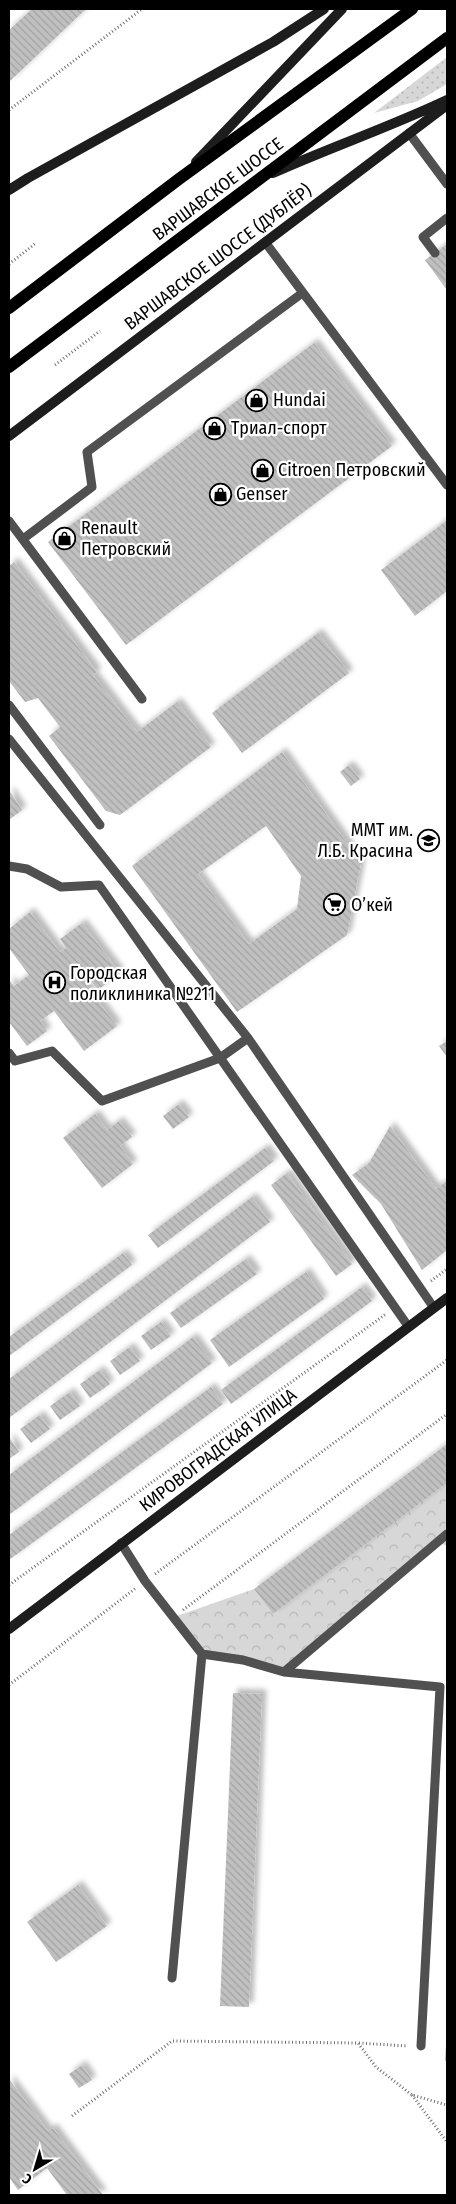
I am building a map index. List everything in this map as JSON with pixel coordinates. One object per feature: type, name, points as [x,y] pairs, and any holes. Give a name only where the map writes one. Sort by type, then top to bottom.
[{"type":"main road","points":[[9,190],[273,42],[324,9]]},
{"type":"main road","points":[[179,179],[342,9]]},
{"type":"main road","name":"ВАРШАВСКОЕ ШОССЕ","points":[[9,308],[179,179],[412,9]]},
{"type":"main road","name":"ВАРШАВСКОЕ ШОССЕ","points":[[9,367],[266,176],[447,38]]},
{"type":"main road","points":[[266,176],[333,146],[407,118],[447,99]]},
{"type":"main road","name":"ВАРШАВСКОЕ ШОССЕ (ДУБЛЁР)","points":[[9,436],[447,105]]},
{"type":"main road","name":"КИРОВОГРАДСКАЯ УЛИЦА","points":[[9,1629],[447,1298]]},
{"type":"lane","points":[[409,133],[447,184]]},
{"type":"lane","points":[[435,253],[423,237],[447,218]]},
{"type":"lane","points":[[264,242],[301,294],[447,485]]},
{"type":"lane","points":[[23,539],[92,487],[87,452],[301,294]]},
{"type":"lane","points":[[9,522],[142,699]]},
{"type":"lane","points":[[9,705],[100,825]]},
{"type":"lane","points":[[9,739],[248,1038],[434,1308]]},
{"type":"lane","points":[[9,866],[27,869],[61,887],[99,885],[408,1326]]},
{"type":"lane","points":[[9,1053],[15,1061],[52,1051],[102,1101],[220,1058],[248,1038]]},
{"type":"lane","points":[[284,1672],[447,1534]]},
{"type":"lane","points":[[437,1541],[447,1546]]},
{"type":"lane","points":[[121,1543],[145,1581],[202,1654],[172,1978]]},
{"type":"lane","points":[[202,1654],[243,1660],[284,1672],[440,1687],[421,2046]]},
{"type":"path","points":[[9,110],[142,9]]},
{"type":"path","points":[[9,264],[36,243]]},
{"type":"path","points":[[55,365],[100,331]]},
{"type":"path","points":[[421,1289],[447,1269]]},
{"type":"path","points":[[9,1585],[395,1308]]},
{"type":"path","points":[[9,1686],[145,1581],[447,1360]]},
{"type":"path","points":[[174,1617],[447,1414]]},
{"type":"path","points":[[72,2116],[172,2041],[358,2043],[421,2046]]},
{"type":"path","points":[[358,2043],[376,2067],[412,2095],[447,2142]]},
{"type":"path","points":[[412,2095],[447,2105]]},
{"type":"green space","points":[[447,57],[447,84],[418,101],[374,113]]},
{"type":"green space","points":[[447,1483],[447,1546],[437,1541],[284,1672],[202,1654],[174,1617],[254,1589],[273,1614]]},
{"type":"building","points":[[32,9],[86,9],[9,82],[9,30]]},
{"type":"building","points":[[447,244],[447,290],[425,260]]},
{"type":"building","name":"Genser","points":[[314,343],[392,446],[126,645],[48,542]]},
{"type":"building","points":[[446,521],[447,591],[415,616],[381,570]]},
{"type":"building","points":[[14,562],[97,672],[93,675],[137,732],[177,702],[211,747],[120,815],[106,811],[49,736],[60,727],[38,698],[25,702],[9,681],[9,566]]},
{"type":"building","points":[[318,633],[349,673],[242,753],[212,713]]},
{"type":"building","points":[[282,752],[361,863],[347,935],[237,1012],[132,866]],"holes":[[[266,826],[301,876],[297,909],[249,944],[198,874]]]},
{"type":"building","points":[[349,765],[360,779],[351,786],[340,772]]},
{"type":"building","points":[[9,790],[22,810],[9,820]]},
{"type":"building","name":"Городская поликлиника №211","points":[[30,912],[60,952],[66,948],[60,939],[82,923],[120,973],[98,990],[91,981],[86,985],[117,1026],[84,1051],[54,1011],[40,1021],[47,1031],[27,1046],[9,1022],[9,980],[14,986],[29,975],[9,948],[9,929]]},
{"type":"building","points":[[447,1041],[447,1057],[439,1046]]},
{"type":"building","points":[[179,1104],[189,1117],[173,1129],[163,1116]]},
{"type":"building","points":[[95,1114],[107,1130],[119,1121],[132,1137],[120,1146],[133,1164],[102,1188],[63,1138]]},
{"type":"building","points":[[390,1126],[436,1189],[447,1181],[447,1250],[422,1270],[381,1204],[352,1175],[369,1163]]},
{"type":"building","points":[[265,1148],[274,1161],[158,1248],[148,1235]]},
{"type":"building","points":[[287,1173],[352,1264],[336,1276],[271,1185]]},
{"type":"building","points":[[252,1197],[270,1222],[9,1418],[9,1379]]},
{"type":"building","points":[[123,1253],[132,1265],[9,1356],[9,1337]]},
{"type":"building","points":[[246,1259],[257,1274],[181,1328],[170,1313]]},
{"type":"building","points":[[306,1272],[324,1299],[229,1367],[210,1340]]},
{"type":"building","points":[[362,1287],[372,1301],[231,1404],[221,1390]]},
{"type":"building","points":[[161,1322],[171,1336],[151,1350],[141,1336]]},
{"type":"building","points":[[193,1337],[212,1363],[9,1515],[9,1475]]},
{"type":"building","points":[[130,1347],[140,1361],[120,1375],[110,1361]]},
{"type":"building","points":[[100,1370],[110,1384],[90,1398],[80,1384]]},
{"type":"building","points":[[211,1387],[223,1404],[9,1560],[9,1535]]},
{"type":"building","points":[[70,1392],[80,1406],[60,1420],[50,1406]]},
{"type":"building","points":[[40,1415],[50,1429],[31,1443],[20,1429]]},
{"type":"building","points":[[9,1437],[19,1452],[9,1459]]},
{"type":"building","points":[[447,1444],[447,1483],[273,1614],[254,1589]]},
{"type":"building","points":[[233,1693],[262,1694],[249,2007],[220,2006]]},
{"type":"building","points":[[78,1885],[107,1926],[56,1962],[27,1922]]},
{"type":"building","points":[[446,2044],[447,2061],[445,2061]]},
{"type":"building","points":[[82,2065],[92,2080],[79,2088],[69,2074]]},
{"type":"building","points":[[9,2079],[48,2131],[53,2128],[103,2195],[67,2195],[47,2168],[18,2190],[9,2177]]},
{"type":"place","name":"Hundai","points":[[257,400]]},
{"type":"place","name":"Триал-спорт","points":[[215,428]]},
{"type":"place","name":"Citroen Петровский","points":[[262,470]]},
{"type":"place","name":"Genser","points":[[220,494]]},
{"type":"place","name":"Renault Петровский","points":[[65,538]]},
{"type":"place","name":"ММТ им. Л.Б. Красина","points":[[429,840]]},
{"type":"place","name":"О’кей","points":[[335,905]]},
{"type":"place","name":"Городская поликлиника №211","points":[[54,983]]}]
